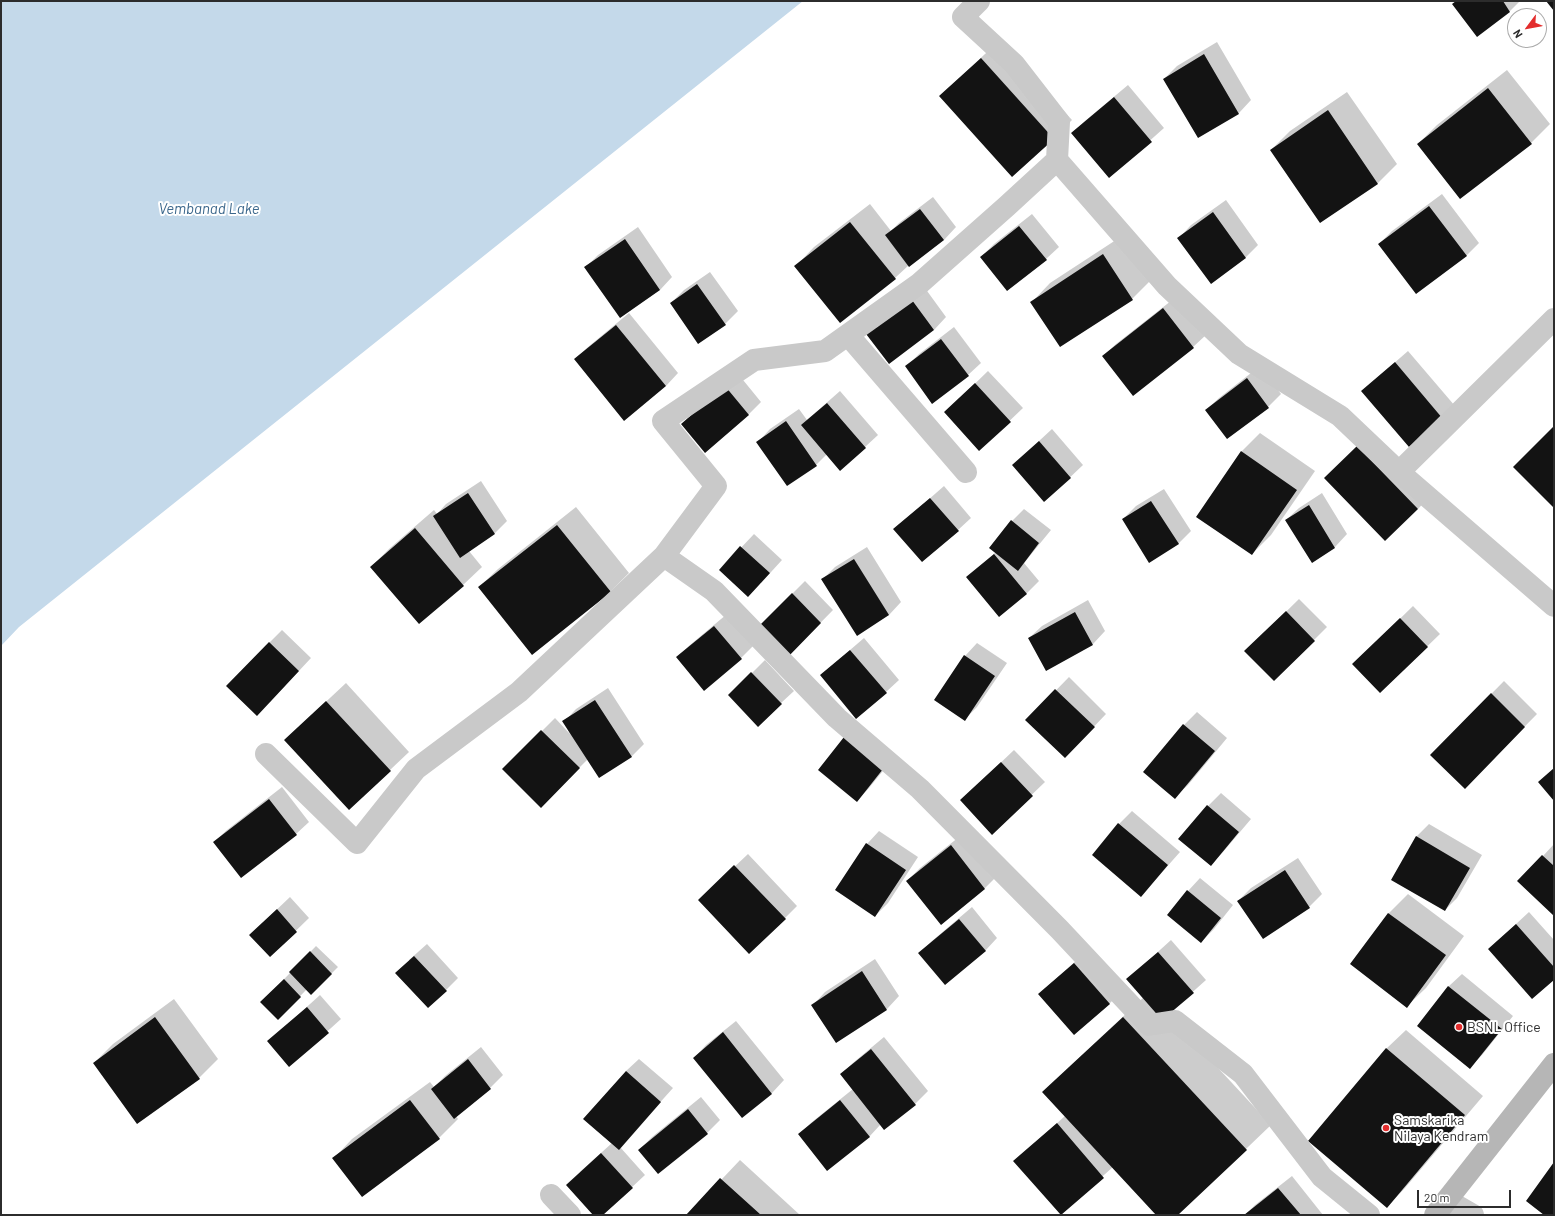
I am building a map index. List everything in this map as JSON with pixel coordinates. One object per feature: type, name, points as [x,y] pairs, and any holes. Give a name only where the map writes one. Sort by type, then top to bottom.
[{"type":"main road","points":[[1441,1207],[1554,1064]]},
{"type":"street","points":[[979,1],[963,17],[1014,64],[1059,122],[1057,160],[1167,286],[1239,354],[1340,416],[1400,472],[1554,606]]},
{"type":"street","points":[[266,754],[357,843],[416,769],[518,692],[664,556],[716,486],[663,421],[754,360],[825,352],[919,284],[1057,160]]},
{"type":"street","points":[[1400,472],[1554,319]]},
{"type":"street","points":[[848,335],[966,472]]},
{"type":"street","points":[[664,556],[714,591],[837,718],[920,789],[1060,930],[1150,1025],[1175,1021],[1243,1074],[1322,1177],[1369,1215]]},
{"type":"street","points":[[551,1195],[570,1215]]},
{"type":"street","points":[[1441,1207],[1473,1215]]},
{"type":"water","name":"Vembanad Lake","points":[[1,1],[803,1],[19,627],[1,646]]},
{"type":"building","points":[[1456,1],[1503,1],[1507,8],[1507,14],[1477,37],[1452,4]]},
{"type":"building","points":[[1546,1],[1554,1],[1554,11]]},
{"type":"building","points":[[1204,54],[1239,114],[1198,138],[1163,79]]},
{"type":"building","points":[[981,58],[1054,139],[1012,177],[939,96]]},
{"type":"building","points":[[1488,88],[1532,144],[1460,199],[1417,144]]},
{"type":"building","points":[[1114,97],[1152,142],[1109,178],[1071,133]]},
{"type":"building","points":[[1328,110],[1378,184],[1320,223],[1270,150]]},
{"type":"building","points":[[1429,206],[1467,256],[1416,294],[1378,244]]},
{"type":"building","points":[[920,209],[944,240],[909,267],[885,235]]},
{"type":"building","points":[[1213,212],[1246,258],[1211,284],[1177,238]]},
{"type":"building","points":[[850,222],[896,279],[840,323],[794,266]]},
{"type":"building","points":[[1019,226],[1047,260],[1007,291],[980,257]]},
{"type":"building","points":[[625,239],[660,290],[620,318],[584,267]]},
{"type":"building","points":[[1103,254],[1133,300],[1060,347],[1030,302]]},
{"type":"building","points":[[697,284],[726,325],[698,344],[670,303]]},
{"type":"building","points":[[909,296],[934,330],[889,364],[863,330]]},
{"type":"building","points":[[1163,308],[1194,348],[1133,396],[1102,356]]},
{"type":"building","points":[[616,325],[666,386],[624,421],[574,359]]},
{"type":"building","points":[[941,339],[969,376],[932,404],[905,366]]},
{"type":"building","points":[[1395,362],[1443,419],[1409,447],[1361,391]]},
{"type":"building","points":[[1247,378],[1269,408],[1227,439],[1205,410]]},
{"type":"building","points":[[975,383],[1011,422],[979,451],[944,412]]},
{"type":"building","points":[[725,386],[749,415],[705,453],[681,424]]},
{"type":"building","points":[[827,403],[866,448],[840,471],[801,425]]},
{"type":"building","points":[[786,421],[817,466],[787,486],[756,442]]},
{"type":"building","points":[[1554,426],[1554,508],[1513,467]]},
{"type":"building","points":[[1039,441],[1071,478],[1044,502],[1012,465]]},
{"type":"building","points":[[1357,446],[1418,509],[1385,541],[1324,478]]},
{"type":"building","points":[[1241,451],[1297,490],[1252,555],[1196,517]]},
{"type":"building","points":[[468,493],[495,534],[460,558],[433,516]]},
{"type":"building","points":[[930,498],[959,531],[922,562],[893,529]]},
{"type":"building","points":[[1151,501],[1179,544],[1149,563],[1122,519]]},
{"type":"building","points":[[1309,505],[1335,548],[1312,563],[1285,520]]},
{"type":"building","points":[[1011,520],[1039,543],[1018,571],[989,548]]},
{"type":"building","points":[[557,525],[611,592],[532,655],[478,587]]},
{"type":"building","points":[[415,528],[464,586],[419,624],[370,567]]},
{"type":"building","points":[[740,546],[770,573],[748,597],[719,570]]},
{"type":"building","points":[[994,554],[1027,594],[999,617],[966,577]]},
{"type":"building","points":[[854,559],[889,615],[857,636],[821,579]]},
{"type":"building","points":[[792,593],[821,623],[786,659],[756,629]]},
{"type":"building","points":[[1286,611],[1315,641],[1274,681],[1244,651]]},
{"type":"building","points":[[1075,612],[1093,645],[1046,671],[1028,638]]},
{"type":"building","points":[[1400,618],[1428,647],[1380,693],[1352,664]]},
{"type":"building","points":[[714,626],[742,659],[704,691],[676,657]]},
{"type":"building","points":[[269,642],[299,671],[257,716],[226,686]]},
{"type":"building","points":[[850,650],[887,693],[856,719],[820,675]]},
{"type":"building","points":[[964,655],[995,676],[965,721],[934,700]]},
{"type":"building","points":[[751,672],[782,704],[758,727],[728,695]]},
{"type":"building","points":[[1055,689],[1095,727],[1065,758],[1025,720]]},
{"type":"building","points":[[1491,693],[1525,727],[1465,789],[1430,755]]},
{"type":"building","points":[[595,700],[632,757],[599,778],[562,721]]},
{"type":"building","points":[[326,701],[391,771],[349,810],[284,740]]},
{"type":"building","points":[[1183,724],[1215,751],[1175,799],[1143,772]]},
{"type":"building","points":[[541,730],[580,768],[541,808],[502,769]]},
{"type":"building","points":[[844,737],[883,769],[857,802],[818,770]]},
{"type":"building","points":[[1001,762],[1033,796],[992,835],[960,800]]},
{"type":"building","points":[[1554,768],[1554,801],[1538,782]]},
{"type":"building","points":[[269,799],[297,835],[241,878],[213,842]]},
{"type":"building","points":[[1207,805],[1239,832],[1211,866],[1178,839]]},
{"type":"building","points":[[1118,823],[1168,865],[1141,897],[1092,855]]},
{"type":"building","points":[[1416,836],[1470,868],[1445,911],[1391,880]]},
{"type":"building","points":[[866,843],[906,870],[875,917],[835,890]]},
{"type":"building","points":[[951,845],[985,889],[941,925],[906,881]]},
{"type":"building","points":[[1542,855],[1554,866],[1554,916],[1517,881]]},
{"type":"building","points":[[734,865],[786,919],[749,954],[698,900]]},
{"type":"building","points":[[1285,870],[1310,908],[1263,939],[1237,901]]},
{"type":"building","points":[[1187,890],[1221,918],[1201,943],[1167,915]]},
{"type":"building","points":[[277,909],[297,932],[270,957],[249,935]]},
{"type":"building","points":[[1388,913],[1446,955],[1407,1008],[1350,964]]},
{"type":"building","points":[[959,919],[986,951],[945,985],[918,953]]},
{"type":"building","points":[[1516,924],[1554,967],[1554,980],[1532,999],[1488,949]]},
{"type":"building","points":[[310,951],[332,974],[311,995],[289,972]]},
{"type":"building","points":[[1158,952],[1194,993],[1162,1020],[1126,979]]},
{"type":"building","points":[[414,956],[447,991],[428,1008],[395,973]]},
{"type":"building","points":[[1074,963],[1110,1004],[1074,1035],[1038,994]]},
{"type":"building","points":[[862,971],[887,1010],[836,1043],[811,1005]]},
{"type":"building","points":[[284,979],[301,997],[278,1020],[260,1002]]},
{"type":"building","name":"BSNL Office","points":[[1448,986],[1502,1029],[1470,1069],[1417,1026]]},
{"type":"building","points":[[307,1007],[329,1033],[289,1067],[267,1041]]},
{"type":"building","points":[[155,1017],[200,1079],[137,1124],[93,1063]]},
{"type":"building","points":[[1123,1017],[1247,1150],[1178,1215],[1156,1215],[1042,1092]]},
{"type":"building","points":[[723,1032],[772,1094],[742,1118],[693,1058]]},
{"type":"building","name":"Samskarika Nilaya Kendram","points":[[1386,1048],[1465,1115],[1387,1208],[1308,1141]]},
{"type":"building","points":[[871,1049],[916,1105],[884,1130],[840,1074]]},
{"type":"building","points":[[468,1059],[491,1089],[454,1119],[431,1089]]},
{"type":"building","points":[[626,1071],[661,1102],[619,1150],[583,1119]]},
{"type":"building","points":[[410,1100],[440,1139],[362,1197],[332,1158]]},
{"type":"building","points":[[840,1100],[870,1137],[827,1171],[798,1134]]},
{"type":"building","points":[[688,1109],[708,1134],[658,1174],[638,1150]]},
{"type":"building","points":[[1057,1123],[1104,1178],[1061,1215],[1013,1161]]},
{"type":"building","points":[[601,1153],[633,1188],[603,1215],[593,1215],[566,1185]]},
{"type":"building","points":[[1554,1162],[1554,1215],[1544,1215],[1526,1201]]},
{"type":"building","points":[[720,1178],[761,1215],[686,1215]]},
{"type":"building","points":[[1278,1188],[1301,1215],[1244,1215]]},
{"type":"place","name":"BSNL Office","points":[[1459,1027]]},
{"type":"place","name":"Samskarika Nilaya Kendram","points":[[1386,1128]]}]
